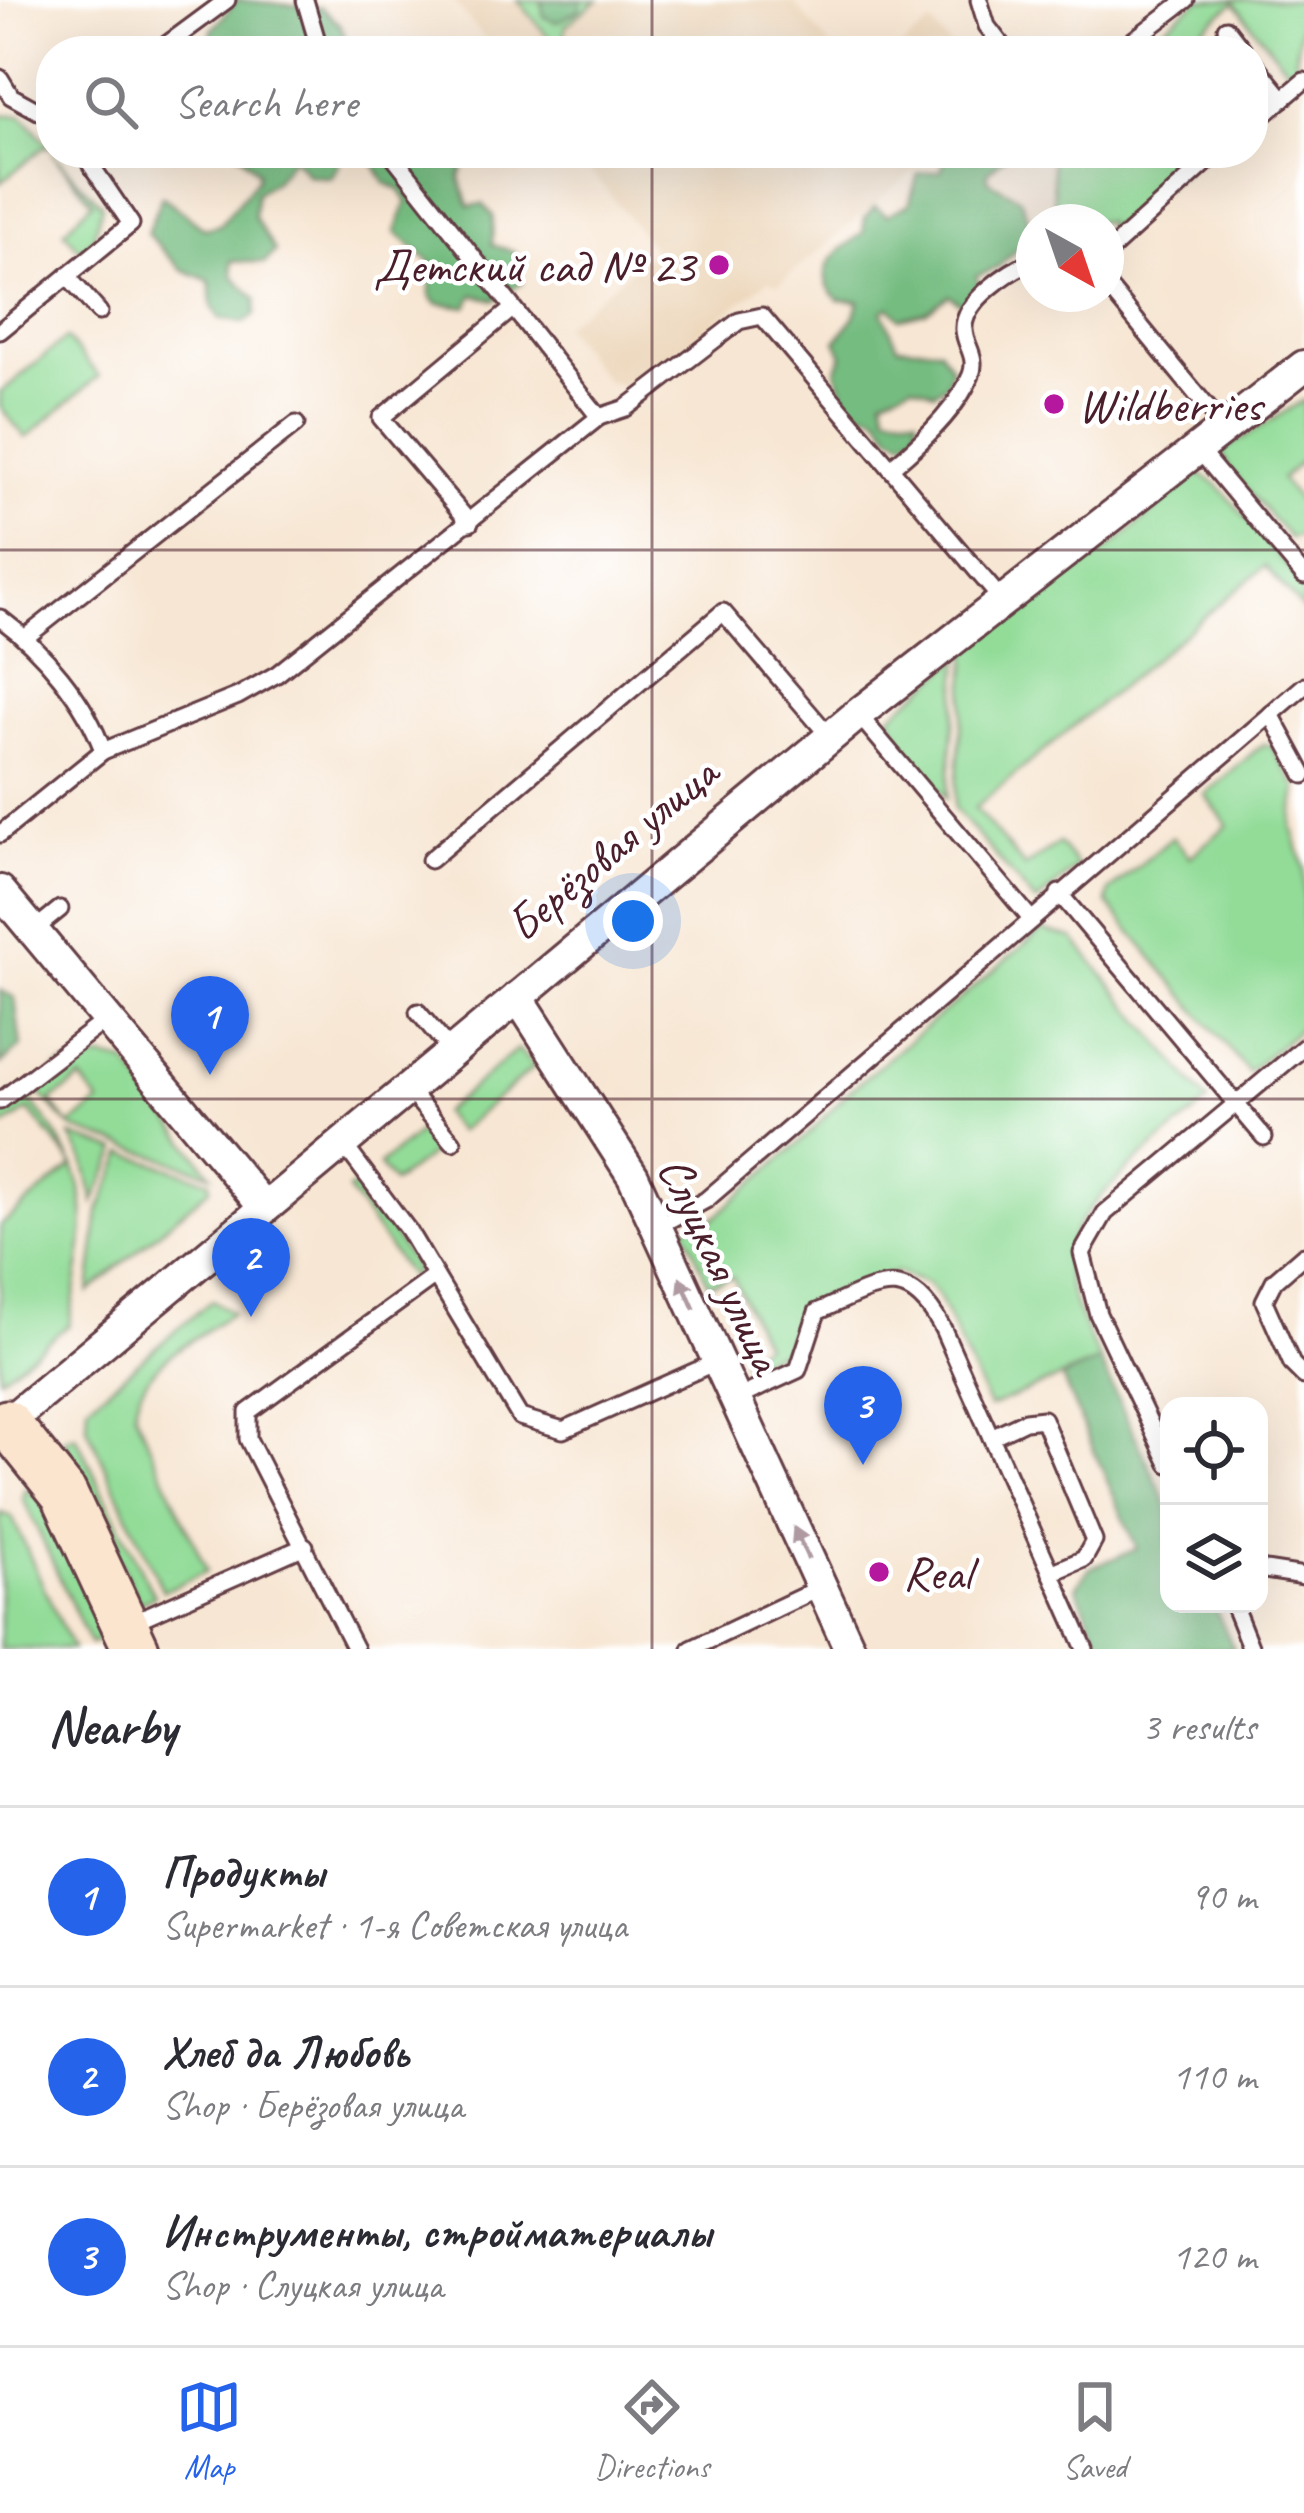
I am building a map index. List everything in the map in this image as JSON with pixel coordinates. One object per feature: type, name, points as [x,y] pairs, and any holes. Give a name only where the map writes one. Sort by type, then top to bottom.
[{"type":"main road","points":[[4,1426],[64,1494],[130,1637]]},
{"type":"street","name":"Берёзовая улица","points":[[4,1426],[263,1206],[1000,598],[1304,366]]},
{"type":"street","points":[[0,891],[263,1206]]},
{"type":"street","name":"Слуцкая улица","points":[[518,997],[594,1109],[658,1226],[850,1649]]},
{"type":"lane","points":[[178,36],[226,0]]},
{"type":"lane","points":[[305,0],[316,36]]},
{"type":"lane","points":[[979,0],[995,36]]},
{"type":"lane","points":[[1139,36],[1186,0]]},
{"type":"lane","points":[[1226,28],[1232,36]]},
{"type":"lane","points":[[0,78],[11,96],[36,107]]},
{"type":"lane","points":[[1268,80],[1283,99]]},
{"type":"lane","points":[[1268,112],[1304,81]]},
{"type":"lane","points":[[0,331],[131,224],[92,168]]},
{"type":"lane","points":[[402,168],[598,417]]},
{"type":"lane","points":[[1124,238],[1201,168]]},
{"type":"lane","points":[[892,467],[926,439],[971,374],[973,352],[964,332],[968,311],[1016,268]]},
{"type":"lane","points":[[67,276],[99,312]]},
{"type":"lane","points":[[1124,306],[1225,429]]},
{"type":"lane","points":[[470,523],[381,418],[511,310]]},
{"type":"lane","points":[[0,834],[104,751],[238,696],[277,674],[598,417],[626,408],[739,321],[761,316],[1000,598]]},
{"type":"lane","points":[[26,638],[296,424]]},
{"type":"lane","points":[[1198,449],[1298,556],[1304,576]]},
{"type":"lane","points":[[430,860],[724,612],[830,737]]},
{"type":"lane","points":[[0,618],[26,638],[95,726],[104,751]]},
{"type":"lane","points":[[658,1226],[706,1200],[1304,686]]},
{"type":"lane","points":[[858,714],[1030,918]]},
{"type":"lane","points":[[1270,714],[1304,776]]},
{"type":"lane","points":[[1059,893],[1264,1137]]},
{"type":"lane","points":[[34,930],[60,909]]},
{"type":"lane","points":[[418,1012],[452,1051]]},
{"type":"lane","points":[[0,1101],[107,1018]]},
{"type":"lane","points":[[1160,1445],[1098,1314],[1082,1253],[1105,1213],[1304,1047]]},
{"type":"lane","points":[[407,1088],[452,1142]]},
{"type":"lane","points":[[341,1142],[435,1276],[520,1418],[563,1430],[718,1361]]},
{"type":"lane","points":[[1304,1255],[1274,1281],[1264,1301],[1292,1364],[1304,1376]]},
{"type":"lane","points":[[355,1649],[248,1439],[248,1412],[435,1276]]},
{"type":"lane","points":[[735,1399],[798,1370],[817,1312],[882,1284],[898,1283],[931,1306],[1085,1649]]},
{"type":"lane","points":[[991,1437],[1025,1420],[1042,1420],[1094,1541],[1084,1559],[1052,1573]]},
{"type":"lane","points":[[130,1637],[305,1546]]},
{"type":"lane","points":[[1268,1570],[1304,1576]]},
{"type":"lane","points":[[691,1649],[822,1587]]},
{"type":"lane","points":[[1236,1613],[1251,1649]]},
{"type":"shaded area","points":[[452,0],[792,0],[822,36],[482,36]]},
{"type":"shaded area","points":[[931,23],[942,36],[915,36]]},
{"type":"shaded area","name":"Детский сад № 23","points":[[588,168],[917,168],[779,284],[769,280],[629,387],[607,382],[562,326],[655,250]]},
{"type":"green space","points":[[237,0],[321,8],[340,25],[344,36],[212,36]]},
{"type":"green space","points":[[518,0],[598,0],[566,25],[565,36],[547,36]]},
{"type":"green space","points":[[541,0],[582,0],[579,10],[557,22],[544,17]]},
{"type":"green space","points":[[1199,0],[1304,0],[1293,76],[1268,45],[1268,36],[1261,36],[1234,3],[1194,36],[1152,36]]},
{"type":"green space","points":[[0,115],[22,115],[36,131],[36,153],[0,183]]},
{"type":"green space","points":[[64,168],[102,205],[93,239],[80,250],[64,231],[92,202]]},
{"type":"green space","points":[[254,168],[285,168],[256,193],[254,217],[275,251],[265,263],[231,261],[233,276],[256,299],[255,315],[243,323],[220,319],[212,306],[210,281],[181,269],[147,234],[162,196],[205,229],[220,225],[258,172]]},
{"type":"green space","points":[[302,168],[337,168],[331,178],[308,175]]},
{"type":"green space","points":[[376,168],[463,168],[460,178],[469,206],[483,204],[493,216],[492,245],[515,252],[522,283],[495,300],[474,295],[467,307],[436,303],[430,295],[431,263],[396,232],[407,202],[399,189],[385,183]]},
{"type":"green space","points":[[942,168],[992,168],[988,180],[1022,204],[1016,204],[1016,250],[997,268],[977,276],[980,292],[962,305],[949,295],[925,312],[900,318],[890,307],[882,311],[898,346],[939,348],[951,367],[947,383],[935,392],[912,384],[883,397],[887,413],[917,416],[917,431],[905,440],[891,434],[878,415],[848,407],[836,370],[843,355],[836,341],[855,316],[859,301],[838,300],[829,289],[826,270],[863,233],[865,218],[875,206],[887,215],[909,204],[918,174]]},
{"type":"green space","points":[[1052,168],[1187,168],[1124,220],[1124,204],[1055,204]]},
{"type":"green space","points":[[66,338],[99,376],[26,438],[0,407],[0,393]]},
{"type":"green space","points":[[1304,400],[1304,459],[1281,479],[1304,508],[1304,535],[1289,538],[1230,470],[1222,451]]},
{"type":"green space","points":[[1198,473],[1217,484],[1304,585],[1304,611],[1265,566],[975,808],[1025,867],[1059,843],[1078,866],[1036,903],[954,808],[968,651],[1055,579],[1080,570],[1119,541]]},
{"type":"green space","points":[[960,658],[947,798],[906,751],[890,716]]},
{"type":"green space","points":[[1263,744],[1271,746],[1297,787],[1292,826],[1304,869],[1304,1025],[1248,1072],[1107,903],[1109,891],[1173,837],[1190,857],[1228,825],[1205,795]]},
{"type":"green space","points":[[1042,930],[1073,938],[1208,1102],[1105,1192],[1074,1234],[1067,1253],[1068,1281],[1100,1361],[989,1407],[938,1296],[927,1284],[896,1272],[800,1310],[785,1350],[745,1364],[742,1359],[764,1344],[733,1277],[708,1284],[685,1229],[694,1220],[706,1225],[806,1137],[849,1091]]},
{"type":"green space","points":[[0,990],[15,998],[21,1047],[0,1065]]},
{"type":"green space","points":[[518,1049],[534,1067],[458,1132],[442,1113]]},
{"type":"green space","points":[[103,1058],[126,1063],[211,1174],[74,1129],[70,1126],[100,1103],[81,1079],[51,1101],[69,1125],[33,1087],[61,1066]]},
{"type":"green space","points":[[25,1093],[70,1160],[29,1110],[0,1129],[0,1115]]},
{"type":"green space","points":[[424,1128],[427,1138],[440,1147],[393,1183],[379,1165]]},
{"type":"green space","points":[[71,1136],[118,1150],[94,1202],[84,1160]]},
{"type":"green space","points":[[124,1153],[210,1181],[210,1188],[89,1292],[99,1211]]},
{"type":"green space","points":[[72,1166],[83,1202],[83,1228],[69,1325],[0,1378],[0,1226]]},
{"type":"green space","points":[[358,1184],[416,1269],[411,1279],[348,1190]]},
{"type":"green space","points":[[212,1300],[232,1313],[157,1367],[138,1396],[135,1413],[207,1571],[163,1591],[87,1427],[88,1405]]},
{"type":"green space","points":[[1100,1361],[1160,1489],[1160,1613],[1217,1613],[1234,1649],[1103,1649],[1076,1587],[1090,1568],[1137,1549],[1062,1378]]},
{"type":"green space","points":[[76,1436],[154,1596],[139,1603],[64,1440]]},
{"type":"green space","points":[[26,1489],[43,1501],[110,1635],[90,1644],[23,1498]]},
{"type":"green space","points":[[0,1513],[12,1517],[72,1649],[0,1649]]},
{"type":"place","name":"Детский сад № 23","points":[[719,265]]},
{"type":"place","name":"Wildberries","points":[[1054,404]]},
{"type":"place","name":"Продукты","points":[[210,1075]]},
{"type":"place","name":"Хлеб да Любовь","points":[[251,1317]]},
{"type":"place","name":"Инструменты, стройматериалы","points":[[863,1465]]},
{"type":"place","name":"Real","points":[[879,1572]]}]
